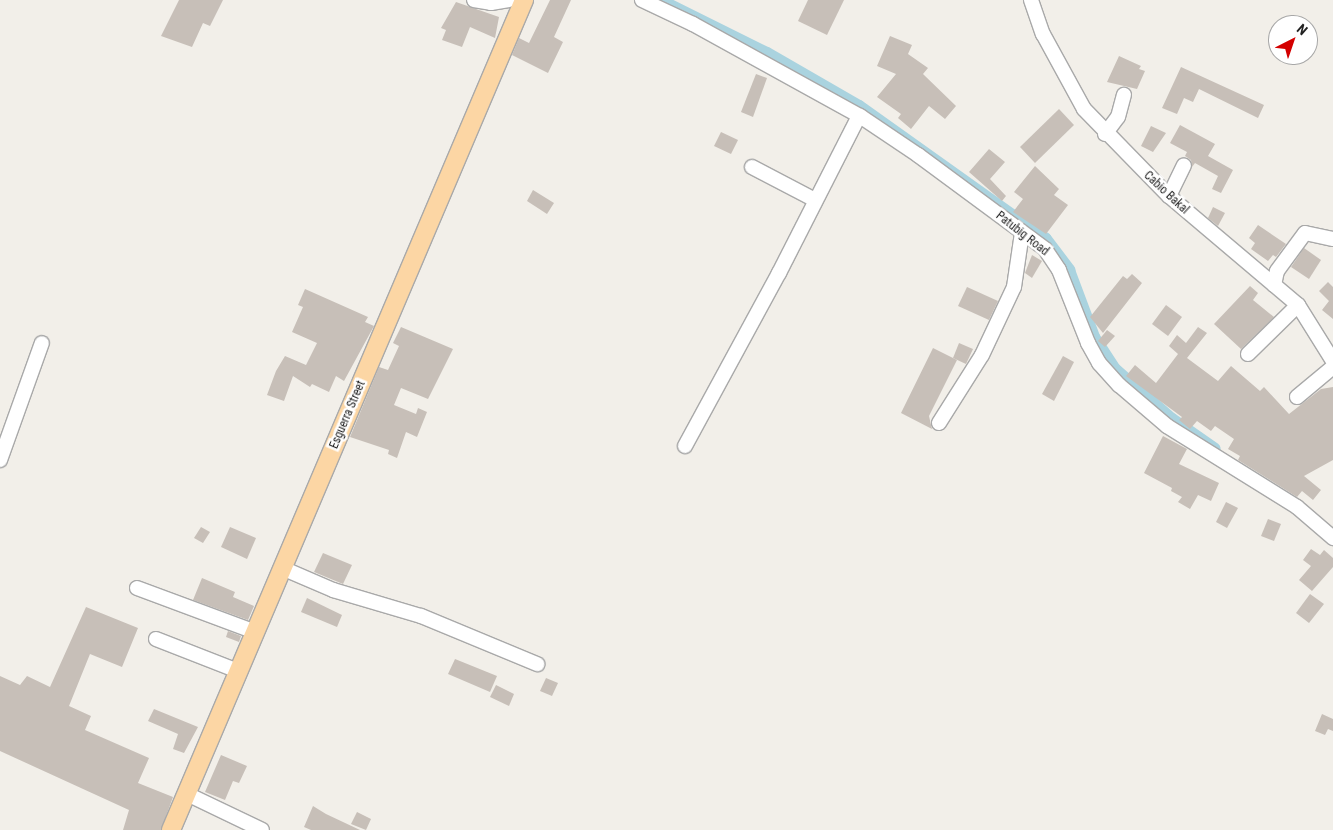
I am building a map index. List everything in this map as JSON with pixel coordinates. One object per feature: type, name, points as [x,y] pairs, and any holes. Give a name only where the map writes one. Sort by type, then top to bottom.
[{"type":"main road","name":"Esguerra Street","points":[[171,830],[524,0]]},
{"type":"street","points":[[474,0],[491,3],[509,0]]},
{"type":"street","name":"Patubig Road","points":[[642,0],[701,28],[859,116],[918,155],[1022,233],[1051,257],[1088,343],[1099,363],[1119,385],[1167,426],[1297,506],[1333,538]]},
{"type":"street","name":"Cabio Bakal","points":[[1031,0],[1068,84],[1105,134],[1169,196],[1298,305],[1333,361]]},
{"type":"street","points":[[1105,134],[1118,117],[1124,95]]},
{"type":"street","points":[[685,446],[859,116]]},
{"type":"street","points":[[1169,196],[1184,165]]},
{"type":"street","points":[[752,167],[815,200]]},
{"type":"street","points":[[939,423],[982,355],[1014,287],[1022,233]]},
{"type":"street","points":[[1274,285],[1277,271],[1305,233],[1333,239]]},
{"type":"street","points":[[1248,354],[1298,305]]},
{"type":"street","points":[[0,460],[42,343]]},
{"type":"street","points":[[1297,397],[1333,367]]},
{"type":"street","points":[[282,568],[333,590],[421,616],[537,664]]},
{"type":"street","points":[[137,588],[255,632]]},
{"type":"street","points":[[156,639],[238,672]]},
{"type":"street","points":[[187,794],[262,830]]},
{"type":"building","points":[[179,0],[223,0],[210,26],[203,23],[192,47],[161,36]]},
{"type":"building","points":[[550,0],[571,0],[554,37],[563,42],[548,73],[512,55],[519,38],[529,43]]},
{"type":"building","points":[[808,0],[844,0],[827,35],[798,21]]},
{"type":"building","points":[[456,2],[499,17],[495,38],[470,27],[462,47],[442,40],[446,30],[441,28]]},
{"type":"building","points":[[890,36],[912,45],[908,54],[928,68],[923,74],[956,106],[945,119],[929,106],[911,129],[898,118],[901,114],[877,97],[896,74],[877,66]]},
{"type":"building","points":[[1119,56],[1141,66],[1139,69],[1145,71],[1137,89],[1107,82]]},
{"type":"building","points":[[1181,67],[1264,105],[1258,118],[1199,89],[1193,102],[1184,98],[1177,114],[1162,108]]},
{"type":"building","points":[[756,74],[767,78],[753,117],[741,112]]},
{"type":"building","points":[[1059,109],[1074,125],[1035,163],[1020,147]]},
{"type":"building","points":[[1180,125],[1215,144],[1208,156],[1233,170],[1221,193],[1212,189],[1218,176],[1195,163],[1192,167],[1191,160],[1185,156],[1187,152],[1170,143]]},
{"type":"building","points":[[1151,126],[1166,133],[1153,152],[1141,146]]},
{"type":"building","points":[[721,132],[738,140],[731,154],[714,146]]},
{"type":"building","points":[[989,149],[1005,162],[990,179],[1006,196],[1002,201],[969,172]]},
{"type":"building","points":[[1035,166],[1059,189],[1054,195],[1068,205],[1046,234],[1013,212],[1023,199],[1014,192]]},
{"type":"building","points":[[533,190],[554,203],[547,214],[527,201]]},
{"type":"building","points":[[1213,207],[1225,213],[1218,226],[1208,218]]},
{"type":"building","points":[[1258,225],[1286,244],[1276,257],[1273,255],[1268,261],[1251,249],[1255,243],[1249,238]]},
{"type":"building","points":[[1304,248],[1321,260],[1309,279],[1291,267]]},
{"type":"building","points":[[1032,255],[1042,261],[1032,278],[1025,273]]},
{"type":"building","points":[[1132,274],[1142,283],[1103,333],[1090,317],[1123,276],[1127,279]]},
{"type":"building","points":[[1328,282],[1333,287],[1333,319],[1322,310],[1329,301],[1319,291]]},
{"type":"building","points":[[1250,286],[1258,293],[1253,300],[1274,317],[1241,349],[1214,324]]},
{"type":"building","points":[[967,287],[998,301],[989,320],[958,306]]},
{"type":"building","points":[[305,289],[368,317],[365,322],[374,326],[344,381],[336,376],[329,392],[312,384],[310,387],[293,376],[284,401],[267,395],[276,371],[285,356],[306,365],[317,343],[292,332],[303,307],[298,305]]},
{"type":"building","points":[[1166,305],[1182,317],[1168,336],[1152,324]]},
{"type":"building","points":[[401,327],[453,349],[428,399],[401,388],[394,405],[416,414],[418,408],[427,412],[417,437],[406,432],[397,458],[388,454],[389,450],[350,437],[379,367],[388,370],[399,346],[393,343]]},
{"type":"building","points":[[1198,327],[1207,333],[1187,358],[1218,381],[1231,366],[1260,391],[1264,387],[1289,414],[1321,389],[1333,387],[1333,460],[1304,476],[1321,490],[1313,500],[1302,491],[1297,497],[1238,460],[1240,456],[1228,449],[1234,439],[1215,426],[1211,431],[1197,421],[1190,429],[1179,420],[1182,417],[1126,376],[1135,365],[1156,383],[1178,354],[1169,346],[1177,335],[1186,343]]},
{"type":"building","points":[[1107,330],[1115,336],[1105,347],[1098,341]]},
{"type":"building","points":[[959,343],[973,349],[966,364],[953,358]]},
{"type":"building","points":[[933,348],[957,360],[929,416],[932,429],[901,413]]},
{"type":"building","points":[[1063,356],[1074,362],[1054,401],[1042,394]]},
{"type":"building","points":[[1163,436],[1187,449],[1179,464],[1219,483],[1211,501],[1198,495],[1190,509],[1178,502],[1182,497],[1171,491],[1172,488],[1144,473]]},
{"type":"building","points":[[1226,502],[1238,508],[1227,528],[1216,522]]},
{"type":"building","points":[[1268,519],[1281,524],[1274,541],[1261,536]]},
{"type":"building","points":[[201,527],[210,532],[203,543],[194,538]]},
{"type":"building","points":[[230,527],[256,538],[247,559],[221,547]]},
{"type":"building","points":[[1311,549],[1320,555],[1324,550],[1333,558],[1333,567],[1312,591],[1299,580],[1311,566],[1303,560]]},
{"type":"building","points":[[323,553],[352,565],[343,584],[314,572]]},
{"type":"building","points":[[202,578],[235,592],[233,597],[254,606],[248,620],[193,600]]},
{"type":"building","points":[[1310,594],[1324,604],[1309,623],[1296,613]]},
{"type":"building","points":[[307,598],[342,615],[337,627],[301,612]]},
{"type":"building","points":[[86,607],[138,628],[122,667],[90,654],[69,706],[91,716],[85,730],[149,758],[138,783],[173,797],[161,830],[123,830],[129,810],[0,751],[0,676],[20,685],[27,676],[50,687]]},
{"type":"building","points":[[228,631],[241,636],[239,642],[226,637]]},
{"type":"building","points":[[455,659],[497,676],[490,692],[448,674]]},
{"type":"building","points":[[546,678],[558,683],[552,696],[540,691]]},
{"type":"building","points":[[496,685],[514,694],[509,706],[490,697]]},
{"type":"building","points":[[154,709],[198,727],[184,753],[173,749],[178,734],[148,721]]},
{"type":"building","points":[[1322,714],[1333,719],[1333,731],[1328,729],[1325,735],[1315,731]]},
{"type":"building","points":[[221,755],[247,766],[239,783],[233,781],[225,800],[205,792]]},
{"type":"building","points":[[313,806],[360,830],[311,830],[304,827]]},
{"type":"building","points":[[357,812],[371,819],[366,830],[351,824]]},
{"type":"waterway","points":[[660,0],[767,53],[859,106],[1046,239],[1069,270],[1094,337],[1115,369],[1172,419],[1215,449]]}]
